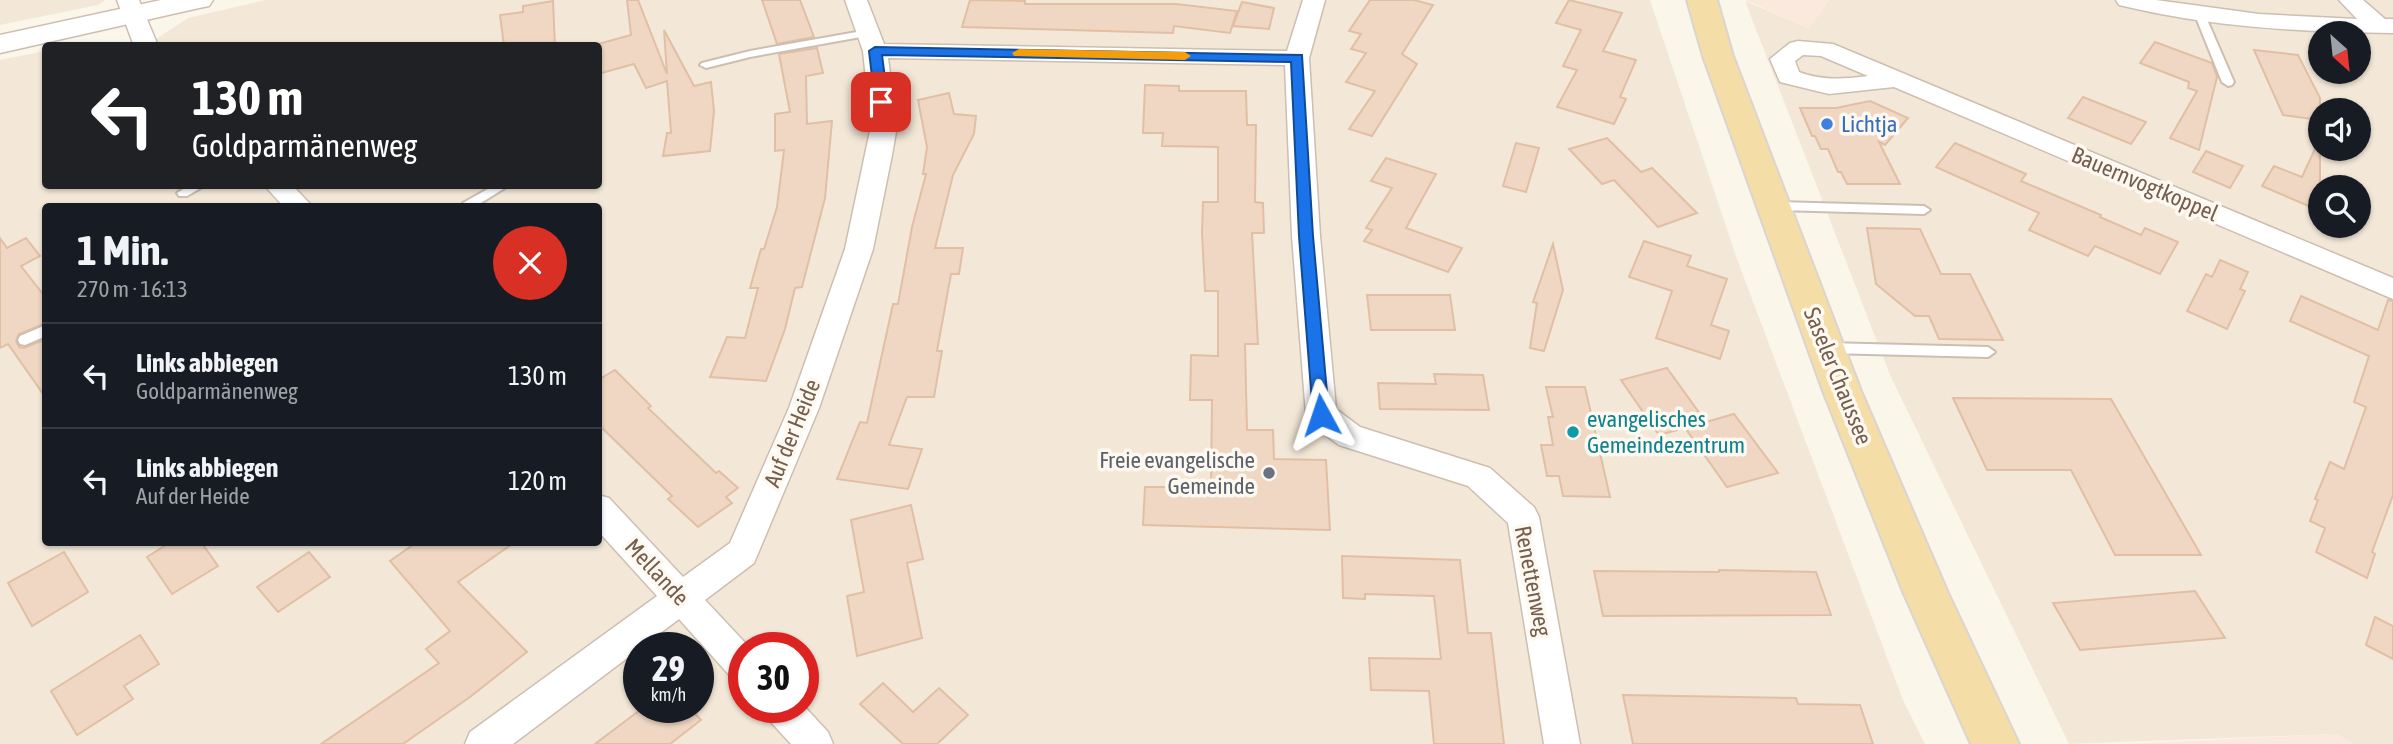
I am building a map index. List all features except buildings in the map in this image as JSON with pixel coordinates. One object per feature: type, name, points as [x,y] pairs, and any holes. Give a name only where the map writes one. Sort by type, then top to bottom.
[{"type":"main road","name":"Saseler Chaussee","points":[[1702,0],[1718,56],[1826,348],[1926,594],[1996,744]]},
{"type":"street","points":[[0,44],[130,7],[199,0]]},
{"type":"street","name":"Auf der Heide","points":[[483,744],[680,596],[742,553],[804,408],[859,249],[879,155],[884,125],[872,42],[856,0]]},
{"type":"street","name":"Renettenweg","points":[[1314,0],[1297,58],[1306,236],[1321,415],[1350,436],[1479,477],[1523,517],[1563,744]]},
{"type":"street","points":[[2127,0],[2200,15],[2310,25],[2386,26]]},
{"type":"street","points":[[2350,0],[2386,26]]},
{"type":"street","points":[[130,7],[144,42]]},
{"type":"street","points":[[872,42],[1297,58]]},
{"type":"street","name":"Bauernvogtkoppel","points":[[1897,79],[2393,289]]},
{"type":"street","name":"Mellande","points":[[602,513],[728,648]]},
{"type":"street","points":[[796,723],[815,744]]},
{"type":"lane","points":[[2200,15],[2228,82]]},
{"type":"lane","points":[[706,65],[750,54],[872,42]]},
{"type":"lane","points":[[183,192],[190,189]]},
{"type":"lane","points":[[472,203],[497,189]]},
{"type":"lane","points":[[1774,206],[1924,210]]},
{"type":"lane","points":[[25,340],[42,332]]},
{"type":"lane","points":[[1826,348],[1988,352]]},
{"type":"shaded area","points":[[0,0],[105,0],[98,5],[0,25]]},
{"type":"shaded area","points":[[266,0],[1650,0],[1737,259],[1903,700],[1925,744],[0,744],[0,60],[42,52],[42,189],[602,189],[602,42],[142,42],[156,39],[188,18]]},
{"type":"shaded area","points":[[1745,0],[1829,0],[1809,28]]},
{"type":"shaded area","points":[[1829,0],[2393,0],[2393,744],[2354,744],[2336,734],[2069,744],[1890,375],[1745,1],[1809,28]]},
{"type":"shaded area","points":[[2336,734],[2354,744],[2118,744]]},
{"type":"slow traffic","points":[[1019,53],[1185,56]]},
{"type":"place","name":"Lichtja","points":[[1827,124]]},
{"type":"place","name":"evangelisches Gemeindezentrum","points":[[1573,432]]},
{"type":"place","name":"Freie evangelische Gemeinde","points":[[1269,473]]},
{"type":"route","points":[[881,102],[875,51],[1297,58],[1306,236],[1321,415]]}]
